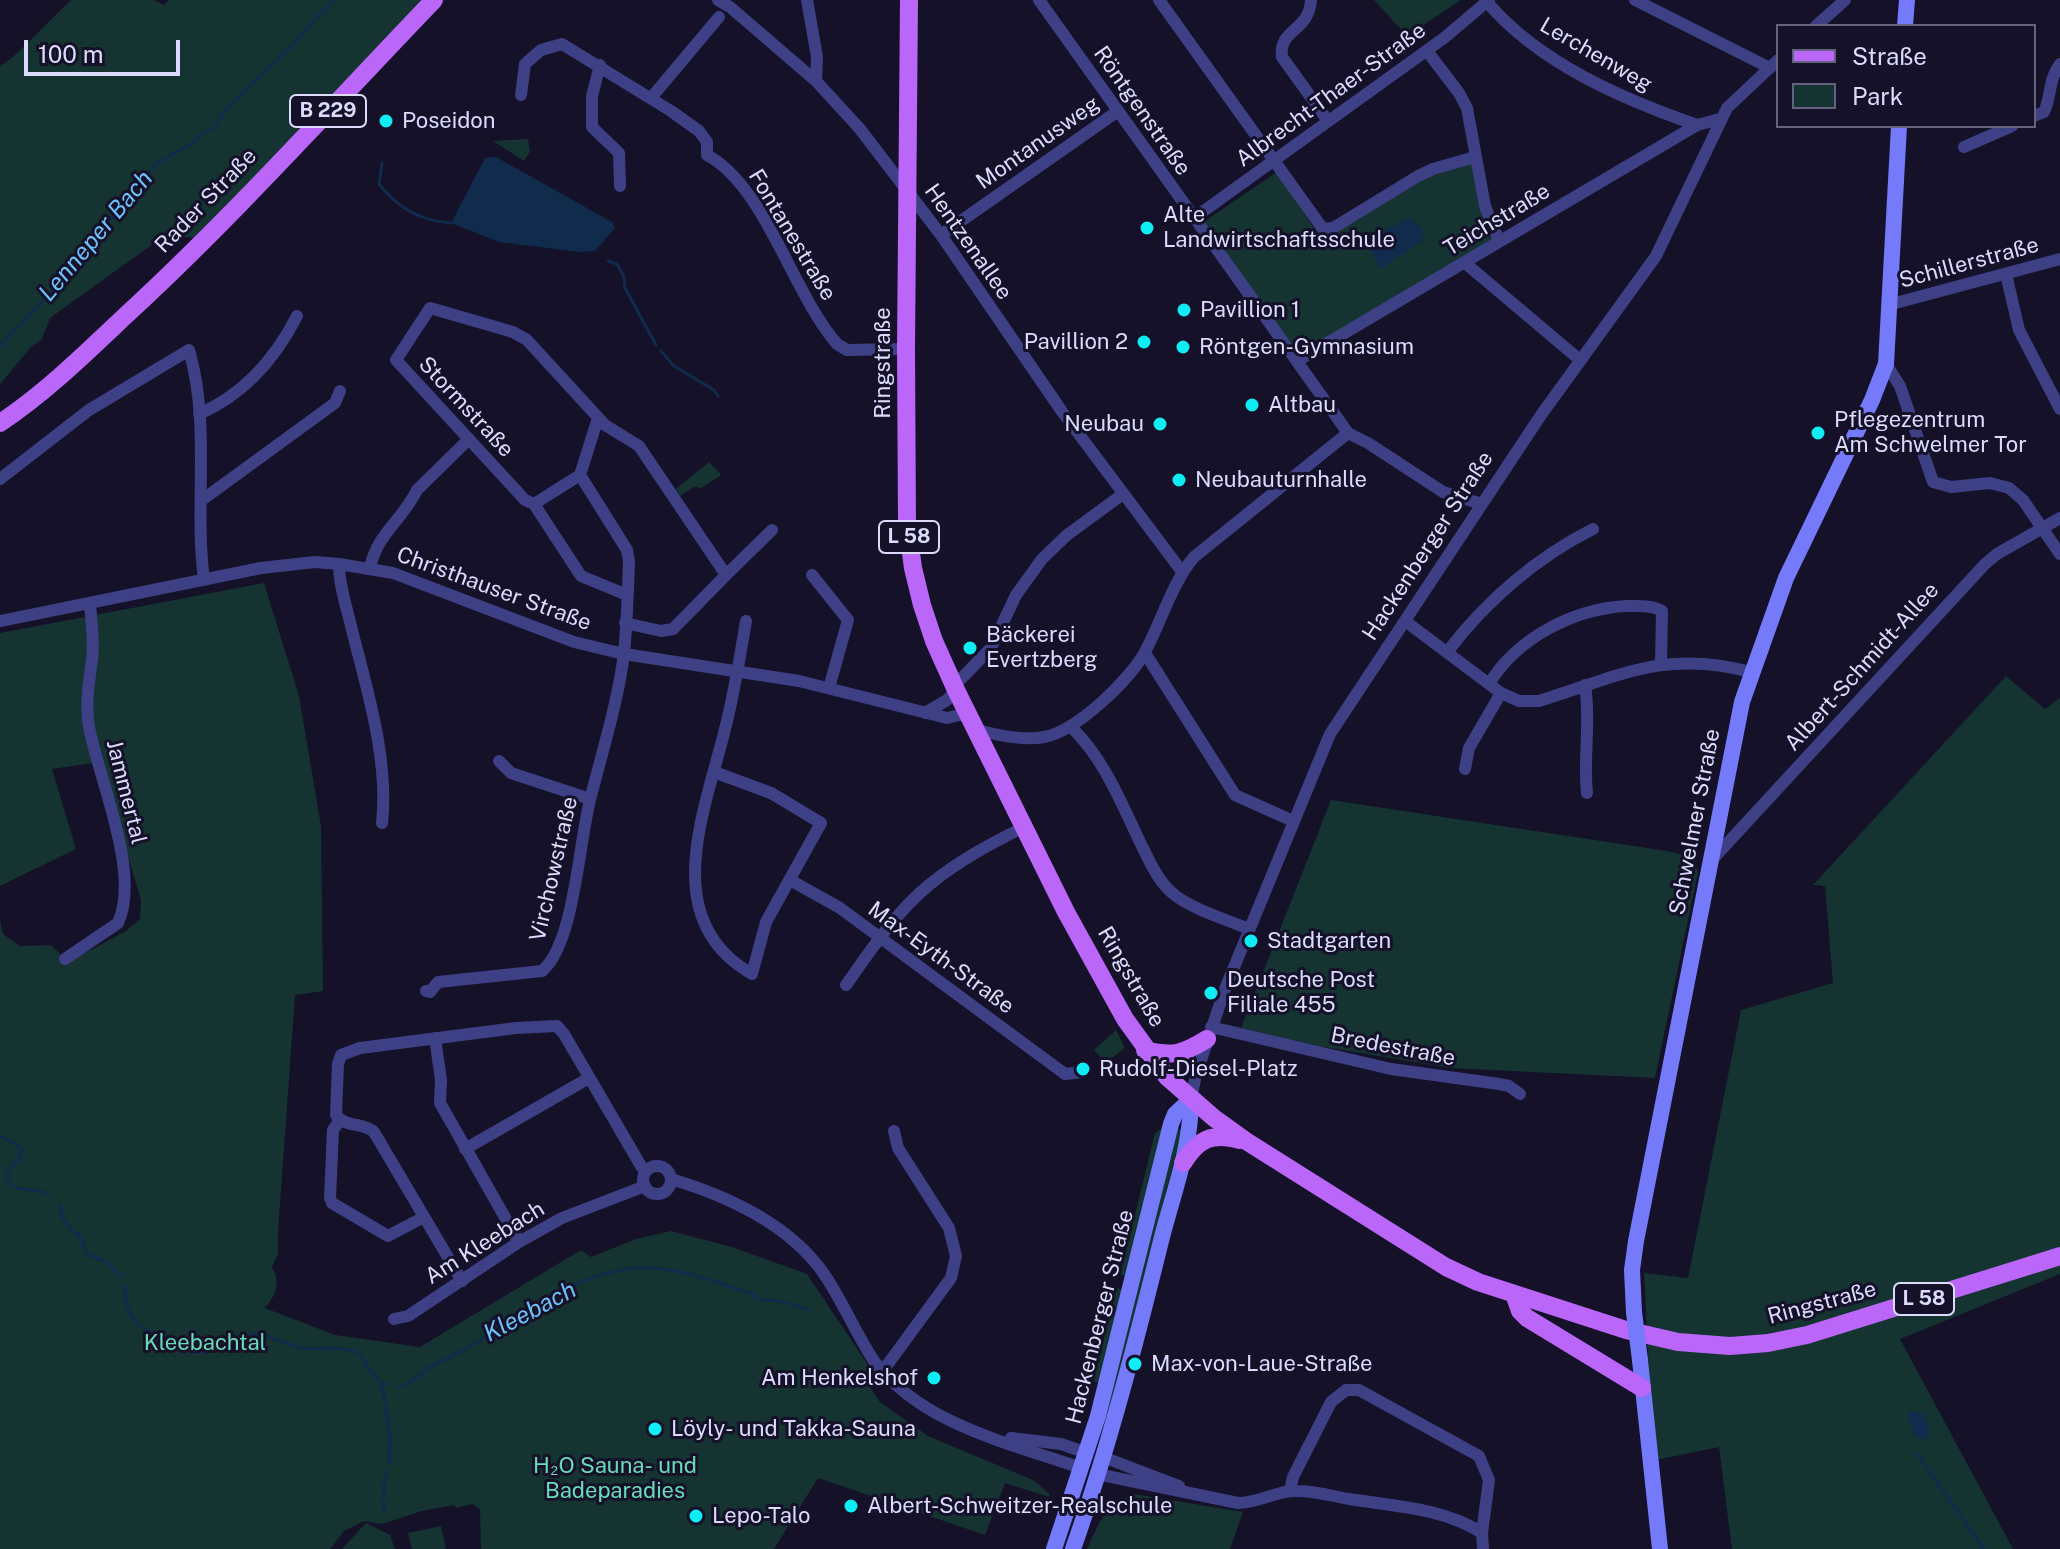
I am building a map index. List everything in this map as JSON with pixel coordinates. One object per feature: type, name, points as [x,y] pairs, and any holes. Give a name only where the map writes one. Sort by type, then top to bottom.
[{"type":"main road","name":"Rader Straße","points":[[0,423],[52,383],[152,291],[233,211],[434,0]]},
{"type":"main road","name":"Ringstraße","points":[[909,0],[906,349],[907,523],[911,556],[927,621],[955,688],[1098,972],[1145,1050],[1164,1074],[1246,1141],[1446,1267],[1478,1282],[1654,1337],[1694,1344],[1740,1346],[1768,1343],[1807,1335],[2060,1256]]},
{"type":"main road","points":[[1145,1050],[1164,1055],[1181,1054],[1209,1033]]},
{"type":"main road","points":[[1183,1163],[1193,1148],[1204,1140],[1227,1136],[1246,1141]]},
{"type":"main road","points":[[1514,1294],[1520,1311],[1527,1318],[1642,1388]]},
{"type":"street","name":"Hentzenallee","points":[[718,0],[816,81],[844,110],[941,235],[1006,332],[1183,573]]},
{"type":"street","points":[[807,0],[817,57],[816,81]]},
{"type":"street","name":"Röntgenstraße","points":[[1039,0],[1348,433],[1443,492],[1482,504]]},
{"type":"street","points":[[1159,0],[1320,226],[1327,230],[1433,169],[1475,157]]},
{"type":"street","points":[[1311,0],[1308,17],[1285,38],[1281,51],[1282,57],[1328,121]]},
{"type":"street","points":[[1635,0],[1774,64]]},
{"type":"street","points":[[1818,24],[1845,0]]},
{"type":"street","points":[[1905,24],[1907,0]]},
{"type":"street","name":"Albrecht-Thaer-Straße","points":[[1194,218],[1427,51],[1488,1]]},
{"type":"street","name":"Lerchenweg","points":[[1488,1],[1508,27],[1576,72],[1627,99],[1697,125]]},
{"type":"street","points":[[651,98],[719,17]]},
{"type":"street","name":"Fontanestraße","points":[[521,95],[525,64],[532,56],[552,45],[566,45],[651,98],[699,131],[707,142],[707,155],[722,163],[745,189],[797,283],[837,344],[847,350],[906,349]]},
{"type":"street","points":[[1427,51],[1467,108],[1485,206],[1499,241]]},
{"type":"street","name":"Hackenberger Straße","points":[[1054,1549],[1124,1387],[1183,1163],[1191,1099],[1209,1033],[1330,734],[1580,360],[1656,256],[1720,119],[1734,101],[1774,64]]},
{"type":"street","points":[[2036,115],[2044,112],[2051,97],[2049,86],[2060,64]]},
{"type":"street","points":[[600,65],[592,96],[592,127],[619,153],[620,186]]},
{"type":"street","name":"Montanusweg","points":[[941,235],[1118,111]]},
{"type":"street","name":"Teichstraße","points":[[1297,361],[1697,125],[1720,119]]},
{"type":"street","name":"Schwelmer Straße","points":[[1660,1549],[1634,1312],[1632,1270],[1636,1241],[1742,702],[1786,578],[1872,400],[1886,364],[1899,128]]},
{"type":"street","points":[[1964,147],[2007,128]]},
{"type":"street","name":"Schillerstraße","points":[[1888,305],[2060,259]]},
{"type":"street","points":[[1465,263],[1580,360]]},
{"type":"street","points":[[2006,274],[2019,330],[2060,409]]},
{"type":"street","name":"Stormstraße","points":[[598,418],[524,338],[430,308],[396,360],[525,500],[534,504],[581,576],[627,595]]},
{"type":"street","points":[[199,414],[219,405],[259,373],[284,342],[297,316]]},
{"type":"street","points":[[0,479],[89,410],[189,350],[199,414],[204,580]]},
{"type":"street","points":[[1886,364],[1900,386],[1933,482],[1951,487],[2000,484],[2015,492],[2060,554]]},
{"type":"street","points":[[202,500],[335,403],[340,391]]},
{"type":"street","points":[[624,654],[628,552],[580,475],[598,418],[639,446],[726,575]]},
{"type":"street","name":"Christhauser Straße","points":[[0,621],[292,564],[370,567],[413,580],[574,642],[624,654],[829,688],[972,722],[996,735],[1035,738],[1052,735],[1070,726],[1119,683],[1145,653],[1183,573],[1194,557],[1348,433]]},
{"type":"street","points":[[370,567],[375,548],[412,501],[417,490],[469,439]]},
{"type":"street","points":[[534,504],[580,475]]},
{"type":"street","points":[[925,713],[947,700],[991,648],[1016,595],[1042,559],[1067,535],[1123,494]]},
{"type":"street","name":"Albert-Schmidt-Allee","points":[[1709,863],[1970,578],[1997,554],[2060,518]]},
{"type":"street","points":[[1448,651],[1470,624],[1512,584],[1569,541],[1593,529]]},
{"type":"street","points":[[625,623],[661,631],[673,629],[772,530]]},
{"type":"street","points":[[339,564],[371,705],[385,798],[382,823]]},
{"type":"street","points":[[812,575],[848,620],[829,688]]},
{"type":"street","name":"Jammertal","points":[[65,959],[118,923],[126,891],[126,877],[88,719],[93,640],[90,605]]},
{"type":"street","points":[[1489,684],[1507,660],[1544,632],[1584,613],[1613,607],[1654,607],[1662,611],[1661,663]]},
{"type":"street","points":[[714,772],[771,793],[821,823],[766,922],[752,974],[732,961],[715,942],[700,913],[694,866],[697,843],[714,772],[738,672],[746,621]]},
{"type":"street","points":[[1405,621],[1501,693],[1519,701],[1532,702],[1661,663],[1724,665],[1751,672]]},
{"type":"street","points":[[1145,653],[1235,795],[1293,821]]},
{"type":"street","name":"Virchowstraße","points":[[426,991],[430,992],[438,982],[537,972],[554,958],[567,921],[590,799],[624,654]]},
{"type":"street","points":[[1585,685],[1589,734],[1584,771],[1587,793]]},
{"type":"street","points":[[1465,769],[1469,748],[1501,693]]},
{"type":"street","points":[[1070,726],[1108,775],[1163,884],[1185,901],[1249,929]]},
{"type":"street","points":[[499,761],[511,773],[590,799]]},
{"type":"street","points":[[846,985],[911,901],[970,855],[1024,827]]},
{"type":"street","name":"Max-Eyth-Straße","points":[[790,880],[840,908],[1065,1074],[1083,1072]]},
{"type":"street","points":[[340,1120],[335,1109],[341,1055],[360,1048],[516,1028],[557,1026],[646,1171]]},
{"type":"street","name":"Bredestraße","points":[[1209,1033],[1391,1069],[1499,1084],[1509,1086],[1520,1094]]},
{"type":"street","points":[[435,1038],[441,1080],[438,1098],[519,1242]]},
{"type":"street","points":[[465,1149],[589,1078]]},
{"type":"street","name":"Hackenberger Straße","points":[[1073,1549],[1101,1406],[1171,1124],[1175,1114],[1191,1099]]},
{"type":"street","points":[[340,1120],[333,1130],[332,1203],[388,1236],[424,1217]]},
{"type":"street","points":[[340,1120],[371,1128],[462,1281]]},
{"type":"street","points":[[882,1372],[951,1278],[956,1256],[949,1228],[898,1148],[894,1131]]},
{"type":"street","points":[[671,1179],[667,1189],[658,1194],[648,1190],[643,1178],[646,1171],[654,1166],[664,1167],[671,1179],[765,1219],[799,1245],[831,1284],[859,1338],[882,1372],[927,1408],[965,1428],[984,1434],[1061,1444],[1092,1463],[1140,1484],[1248,1503],[1290,1491],[1424,1511],[1460,1521],[1482,1533]]},
{"type":"street","name":"Am Kleebach","points":[[394,1319],[408,1316],[519,1242],[562,1218],[645,1186]]},
{"type":"street","points":[[1290,1491],[1293,1477],[1331,1402],[1346,1390],[1359,1390],[1479,1456],[1489,1480],[1483,1549]]},
{"type":"green space","points":[[71,0],[154,0],[164,5],[169,0],[427,0],[199,238],[164,236],[50,318],[42,339],[31,347],[0,384],[0,66]]},
{"type":"green space","points":[[1374,0],[1461,0],[1407,36]]},
{"type":"green space","points":[[528,139],[530,152],[524,161],[493,141]]},
{"type":"green space","points":[[1472,163],[1492,241],[1299,356],[1202,223],[1277,172],[1315,230],[1323,234],[1419,180]]},
{"type":"green space","points":[[709,462],[720,476],[680,496],[676,489]]},
{"type":"green space","points":[[264,583],[299,696],[321,826],[323,991],[295,995],[278,1254],[272,1267],[277,1284],[265,1308],[335,1335],[420,1347],[581,1250],[591,1257],[636,1239],[671,1231],[732,1247],[807,1274],[868,1365],[871,1389],[880,1402],[928,1436],[1033,1480],[1050,1494],[1049,1497],[1005,1483],[985,1535],[818,1478],[774,1549],[481,1549],[480,1509],[472,1504],[422,1511],[382,1524],[364,1521],[344,1531],[330,1549],[0,1549],[0,920],[3,934],[20,946],[51,945],[68,962],[126,931],[140,919],[141,900],[100,762],[52,769],[76,849],[0,886],[0,633]]},
{"type":"green space","points":[[2006,676],[2045,709],[2060,698],[2060,1250],[1796,1332],[1728,1341],[1647,1332],[1644,1273],[1688,1278],[1741,1010],[1833,983],[1825,886],[1813,885]]},
{"type":"green space","points":[[1331,800],[1692,857],[1698,872],[1655,1078],[1450,1068],[1319,1046],[1241,1028]]},
{"type":"green space","points":[[1116,1030],[1125,1048],[1105,1063],[1094,1050]]},
{"type":"green space","points":[[1162,1128],[1127,1276],[1120,1275],[1155,1133]]},
{"type":"green space","points":[[1175,1128],[1182,1130],[1103,1436],[1121,1343]]},
{"type":"green space","points":[[2060,1263],[2060,1274],[1900,1339],[2013,1549],[1732,1549],[1719,1447],[1656,1460],[1647,1339],[1733,1353]]},
{"type":"green space","points":[[1117,1288],[1124,1290],[1100,1380],[1096,1383],[1093,1379]]},
{"type":"green space","points":[[1134,1494],[1243,1512],[1230,1549],[1087,1549],[1109,1509]]},
{"type":"green space","points":[[366,1523],[390,1535],[395,1549],[342,1549]]},
{"type":"green space","points":[[441,1526],[446,1549],[412,1549],[408,1533]]},
{"type":"water","points":[[496,157],[612,222],[615,228],[595,251],[579,252],[499,242],[451,223],[485,158]]},
{"type":"water","points":[[1409,217],[1422,228],[1423,241],[1380,269],[1366,242]]},
{"type":"water","points":[[1910,1411],[1922,1413],[1926,1419],[1929,1430],[1926,1440],[1914,1436],[1908,1414]]},
{"type":"waterway","name":"Lenneper Bach","points":[[0,346],[66,277],[118,210],[117,207],[159,162],[215,128],[235,100],[283,55],[334,0]]},
{"type":"waterway","points":[[382,163],[379,184],[394,200],[410,212],[451,223]]},
{"type":"waterway","points":[[608,261],[617,264],[624,277],[625,288],[656,345]]},
{"type":"waterway","points":[[661,351],[674,366],[714,390],[718,396]]},
{"type":"waterway","name":"Kleebach","points":[[0,1136],[22,1148],[18,1160],[7,1172],[7,1180],[15,1188],[42,1191],[49,1196]]},
{"type":"waterway","name":"Kleebach","points":[[59,1204],[65,1222],[79,1235],[88,1255],[106,1261],[122,1277]]},
{"type":"waterway","name":"Kleebach","points":[[399,1387],[548,1299],[600,1275],[626,1269],[652,1268],[678,1272],[753,1294],[759,1300],[780,1301],[810,1310]]},
{"type":"waterway","name":"Kleebach","points":[[124,1286],[128,1308],[135,1322],[168,1344],[184,1346],[184,1351],[217,1350],[252,1334],[303,1348],[347,1349],[359,1355],[373,1375],[388,1385]]},
{"type":"waterway","points":[[382,1384],[390,1435],[389,1463]]},
{"type":"waterway","points":[[1916,1452],[1984,1549]]},
{"type":"waterway","points":[[384,1512],[386,1471]]},
{"type":"place","name":"Poseidon","points":[[386,121]]},
{"type":"place","name":"Alte Landwirtschaftsschule","points":[[1147,228]]},
{"type":"place","name":"Pavillion 1","points":[[1184,310]]},
{"type":"place","name":"Pavillion 2","points":[[1144,342]]},
{"type":"place","name":"Röntgen-Gymnasium","points":[[1183,347]]},
{"type":"place","name":"Altbau","points":[[1252,405]]},
{"type":"place","name":"Neubau","points":[[1160,424]]},
{"type":"place","name":"Pflegezentrum Am Schwelmer Tor","points":[[1818,433]]},
{"type":"place","name":"Neubauturnhalle","points":[[1179,480]]},
{"type":"place","name":"Bäckerei Evertzberg","points":[[970,648]]},
{"type":"place","name":"Stadtgarten","points":[[1251,941]]},
{"type":"place","name":"Deutsche Post Filiale 455","points":[[1211,993]]},
{"type":"place","name":"Rudolf-Diesel-Platz","points":[[1083,1069]]},
{"type":"place","name":"Max-von-Laue-Straße","points":[[1135,1364]]},
{"type":"place","name":"Am Henkelshof","points":[[934,1378]]},
{"type":"place","name":"Löyly- und Takka-Sauna","points":[[655,1429]]},
{"type":"place","name":"Albert-Schweitzer-Realschule","points":[[851,1506]]},
{"type":"place","name":"Lepo-Talo","points":[[696,1516]]},
{"type":"park label","name":"Kleebachtal","points":[[205,1343]]},
{"type":"park label","name":"H₂O Sauna- und Badeparadies","points":[[615,1478]]}]
